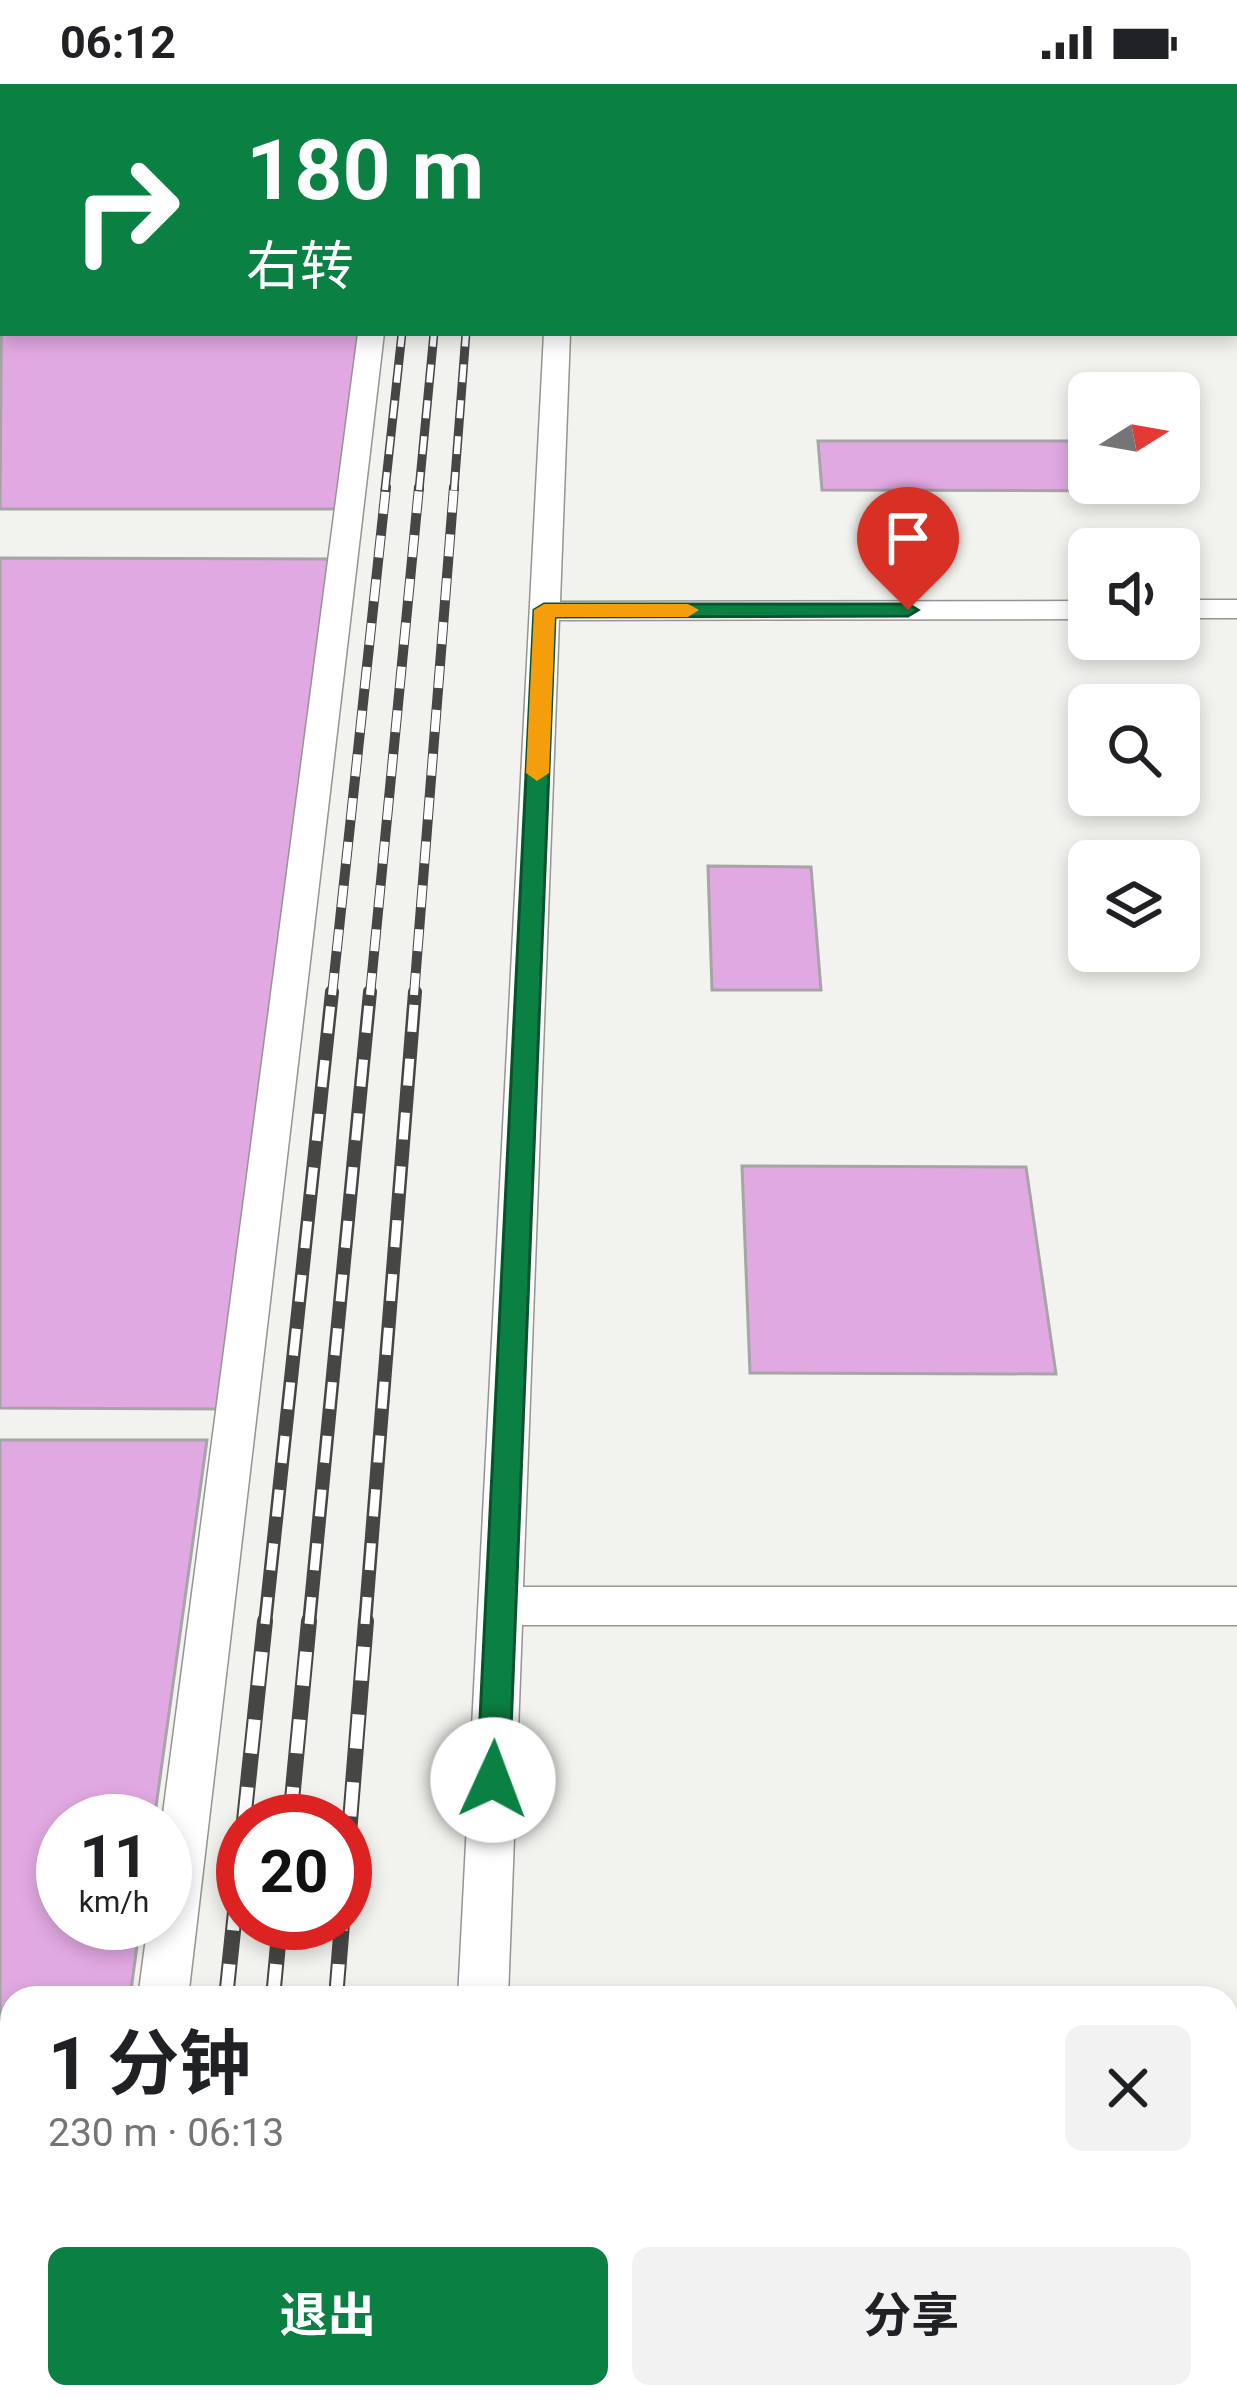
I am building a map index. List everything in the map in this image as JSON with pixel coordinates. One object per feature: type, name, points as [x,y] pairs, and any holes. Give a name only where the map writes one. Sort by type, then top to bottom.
[{"type":"lane","points":[[165,1986],[371,336]]},
{"type":"lane","points":[[484,1986],[556,336]]},
{"type":"lane","points":[[1200,609],[1237,609]]},
{"type":"lane","points":[[544,610],[1068,610]]},
{"type":"lane","points":[[501,1606],[1237,1606]]},
{"type":"building","points":[[1,336],[363,336],[339,509],[0,509]]},
{"type":"building","points":[[818,441],[1068,441],[1068,491],[822,490]]},
{"type":"building","points":[[0,558],[336,559],[220,1409],[0,1408]]},
{"type":"building","points":[[708,866],[811,867],[821,990],[712,990]]},
{"type":"building","points":[[742,1166],[1026,1167],[1056,1374],[750,1373]]},
{"type":"building","points":[[0,1440],[207,1440],[158,1794],[36,1794],[36,1950],[136,1950],[132,1986],[0,1986]]},
{"type":"railway","points":[[385,490],[402,336]]},
{"type":"railway","points":[[419,490],[434,336]]},
{"type":"railway","points":[[454,490],[466,336]]},
{"type":"railway","points":[[332,995],[386,487]]},
{"type":"railway","points":[[370,995],[419,487]]},
{"type":"railway","points":[[414,995],[454,487]]},
{"type":"railway","points":[[265,1624],[332,992]]},
{"type":"railway","points":[[309,1624],[370,992]]},
{"type":"railway","points":[[365,1624],[415,992]]},
{"type":"railway","points":[[247,1794],[265,1621]]},
{"type":"railway","points":[[293,1794],[309,1621]]},
{"type":"railway","points":[[352,1794],[366,1621]]},
{"type":"railway","points":[[227,1986],[231,1950]]},
{"type":"railway","points":[[274,1986],[277,1950]]},
{"type":"railway","points":[[337,1986],[340,1950]]},
{"type":"slow traffic","points":[[537,773],[544,610],[688,610]]},
{"type":"route","points":[[493,1780],[544,610],[908,610]]}]
